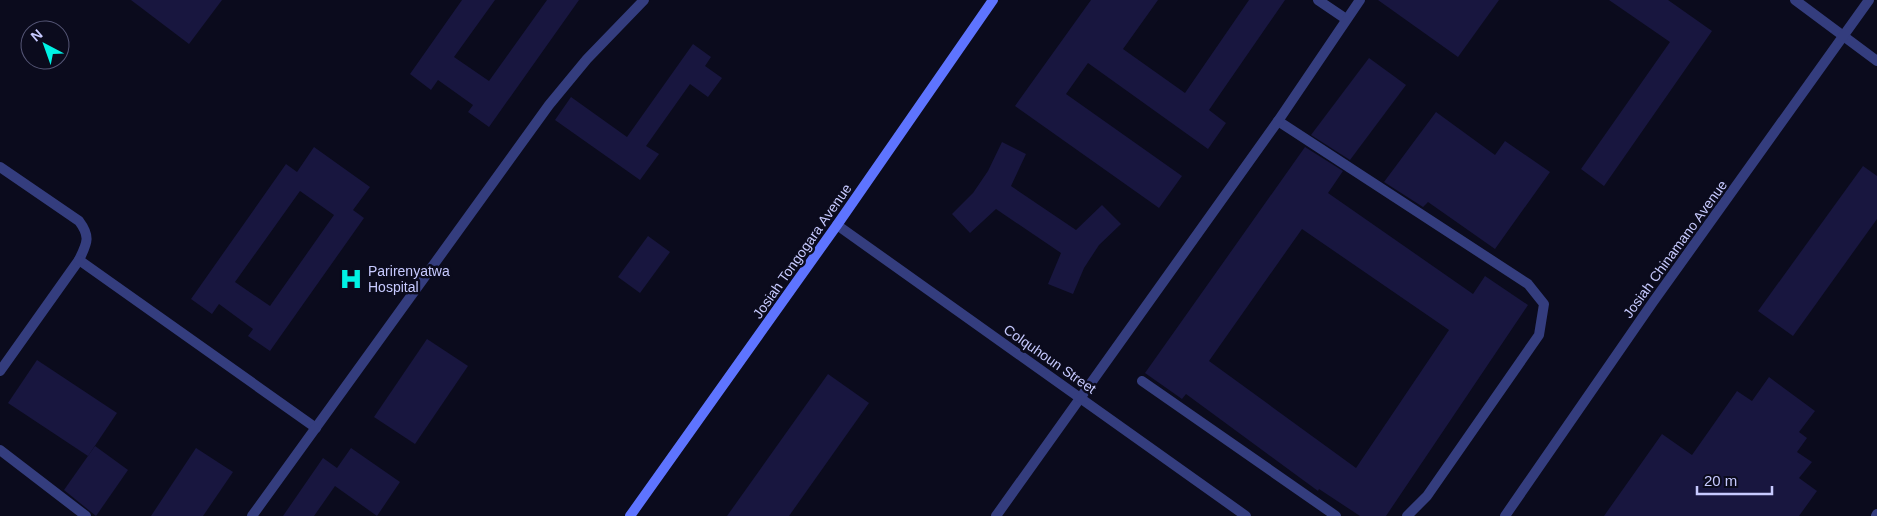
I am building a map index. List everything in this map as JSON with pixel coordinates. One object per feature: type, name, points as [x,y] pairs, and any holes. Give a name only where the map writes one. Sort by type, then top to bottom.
[{"type":"main road","name":"Josiah Tongogara Avenue","points":[[630,516],[837,225],[993,0]]},
{"type":"street","points":[[252,516],[548,105],[587,59],[644,0]]},
{"type":"street","points":[[1318,0],[1346,19]]},
{"type":"street","points":[[996,516],[1278,121],[1360,0]]},
{"type":"street","points":[[1795,0],[1877,61]]},
{"type":"street","name":"Josiah Chinamano Avenue","points":[[1505,516],[1653,302],[1870,0]]},
{"type":"street","points":[[1278,121],[1528,284],[1544,304],[1538,335],[1427,496],[1407,516]]},
{"type":"street","points":[[0,166],[79,221],[86,230],[87,242],[79,260],[0,371]]},
{"type":"street","name":"Colquhoun Street","points":[[837,225],[1246,516]]},
{"type":"street","points":[[79,260],[316,428]]},
{"type":"street","points":[[1142,380],[1336,516]]},
{"type":"street","points":[[0,450],[86,516]]},
{"type":"building","points":[[131,0],[222,0],[189,44]]},
{"type":"building","points":[[462,0],[495,0],[454,57],[489,81],[547,0],[579,0],[489,127],[468,112],[473,105],[438,80],[431,90],[410,74]]},
{"type":"building","points":[[1091,0],[1158,0],[1123,49],[1185,93],[1249,0],[1285,0],[1209,110],[1226,123],[1208,149],[1088,63],[1066,94],[1182,176],[1159,208],[1015,106]]},
{"type":"building","points":[[1378,0],[1499,0],[1458,57]]},
{"type":"building","points":[[1609,0],[1668,0],[1712,31],[1604,186],[1581,169],[1670,42]]},
{"type":"building","points":[[693,44],[711,57],[705,66],[722,78],[708,97],[690,84],[646,146],[659,154],[640,180],[555,120],[571,97],[627,137]]},
{"type":"building","points":[[1369,58],[1406,85],[1350,160],[1311,135]]},
{"type":"building","points":[[1436,112],[1495,155],[1505,141],[1550,172],[1495,249],[1428,202],[1423,207],[1384,182]]},
{"type":"building","points":[[1002,142],[1026,154],[1011,186],[1076,230],[1102,205],[1121,224],[1099,245],[1084,268],[1073,294],[1048,284],[1061,253],[996,209],[970,233],[952,214],[973,193],[988,171]]},
{"type":"building","points":[[314,147],[370,187],[353,210],[364,218],[270,351],[248,336],[253,329],[219,304],[212,314],[191,299],[286,164],[297,172]],"holes":[[[300,191],[334,215],[270,306],[235,282]]]},
{"type":"building","points":[[1305,147],[1343,171],[1328,193],[1473,294],[1485,276],[1528,305],[1386,516],[1360,516],[1319,489],[1318,491],[1186,394],[1182,399],[1145,373]],"holes":[[[1302,229],[1449,330],[1356,468],[1209,361]]]},
{"type":"building","points":[[1863,166],[1877,176],[1877,219],[1793,336],[1758,311]]},
{"type":"building","points":[[648,236],[670,252],[640,293],[618,277]]},
{"type":"building","points":[[427,339],[468,366],[415,444],[374,417]]},
{"type":"building","points":[[37,360],[117,413],[88,456],[8,403]]},
{"type":"building","points":[[828,374],[869,403],[789,516],[727,516]]},
{"type":"building","points":[[1769,377],[1815,411],[1799,432],[1807,438],[1797,452],[1812,462],[1799,478],[1817,491],[1799,516],[1604,516],[1662,434],[1692,455],[1737,391],[1752,401]]},
{"type":"building","points":[[95,446],[128,470],[96,516],[64,490]]},
{"type":"building","points":[[196,448],[233,472],[203,516],[151,516]]},
{"type":"building","points":[[351,448],[400,482],[377,516],[335,486],[314,516],[283,516],[323,458],[337,468]]},
{"type":"place","name":"Parirenyatwa Hospital","points":[[351,279]]}]
